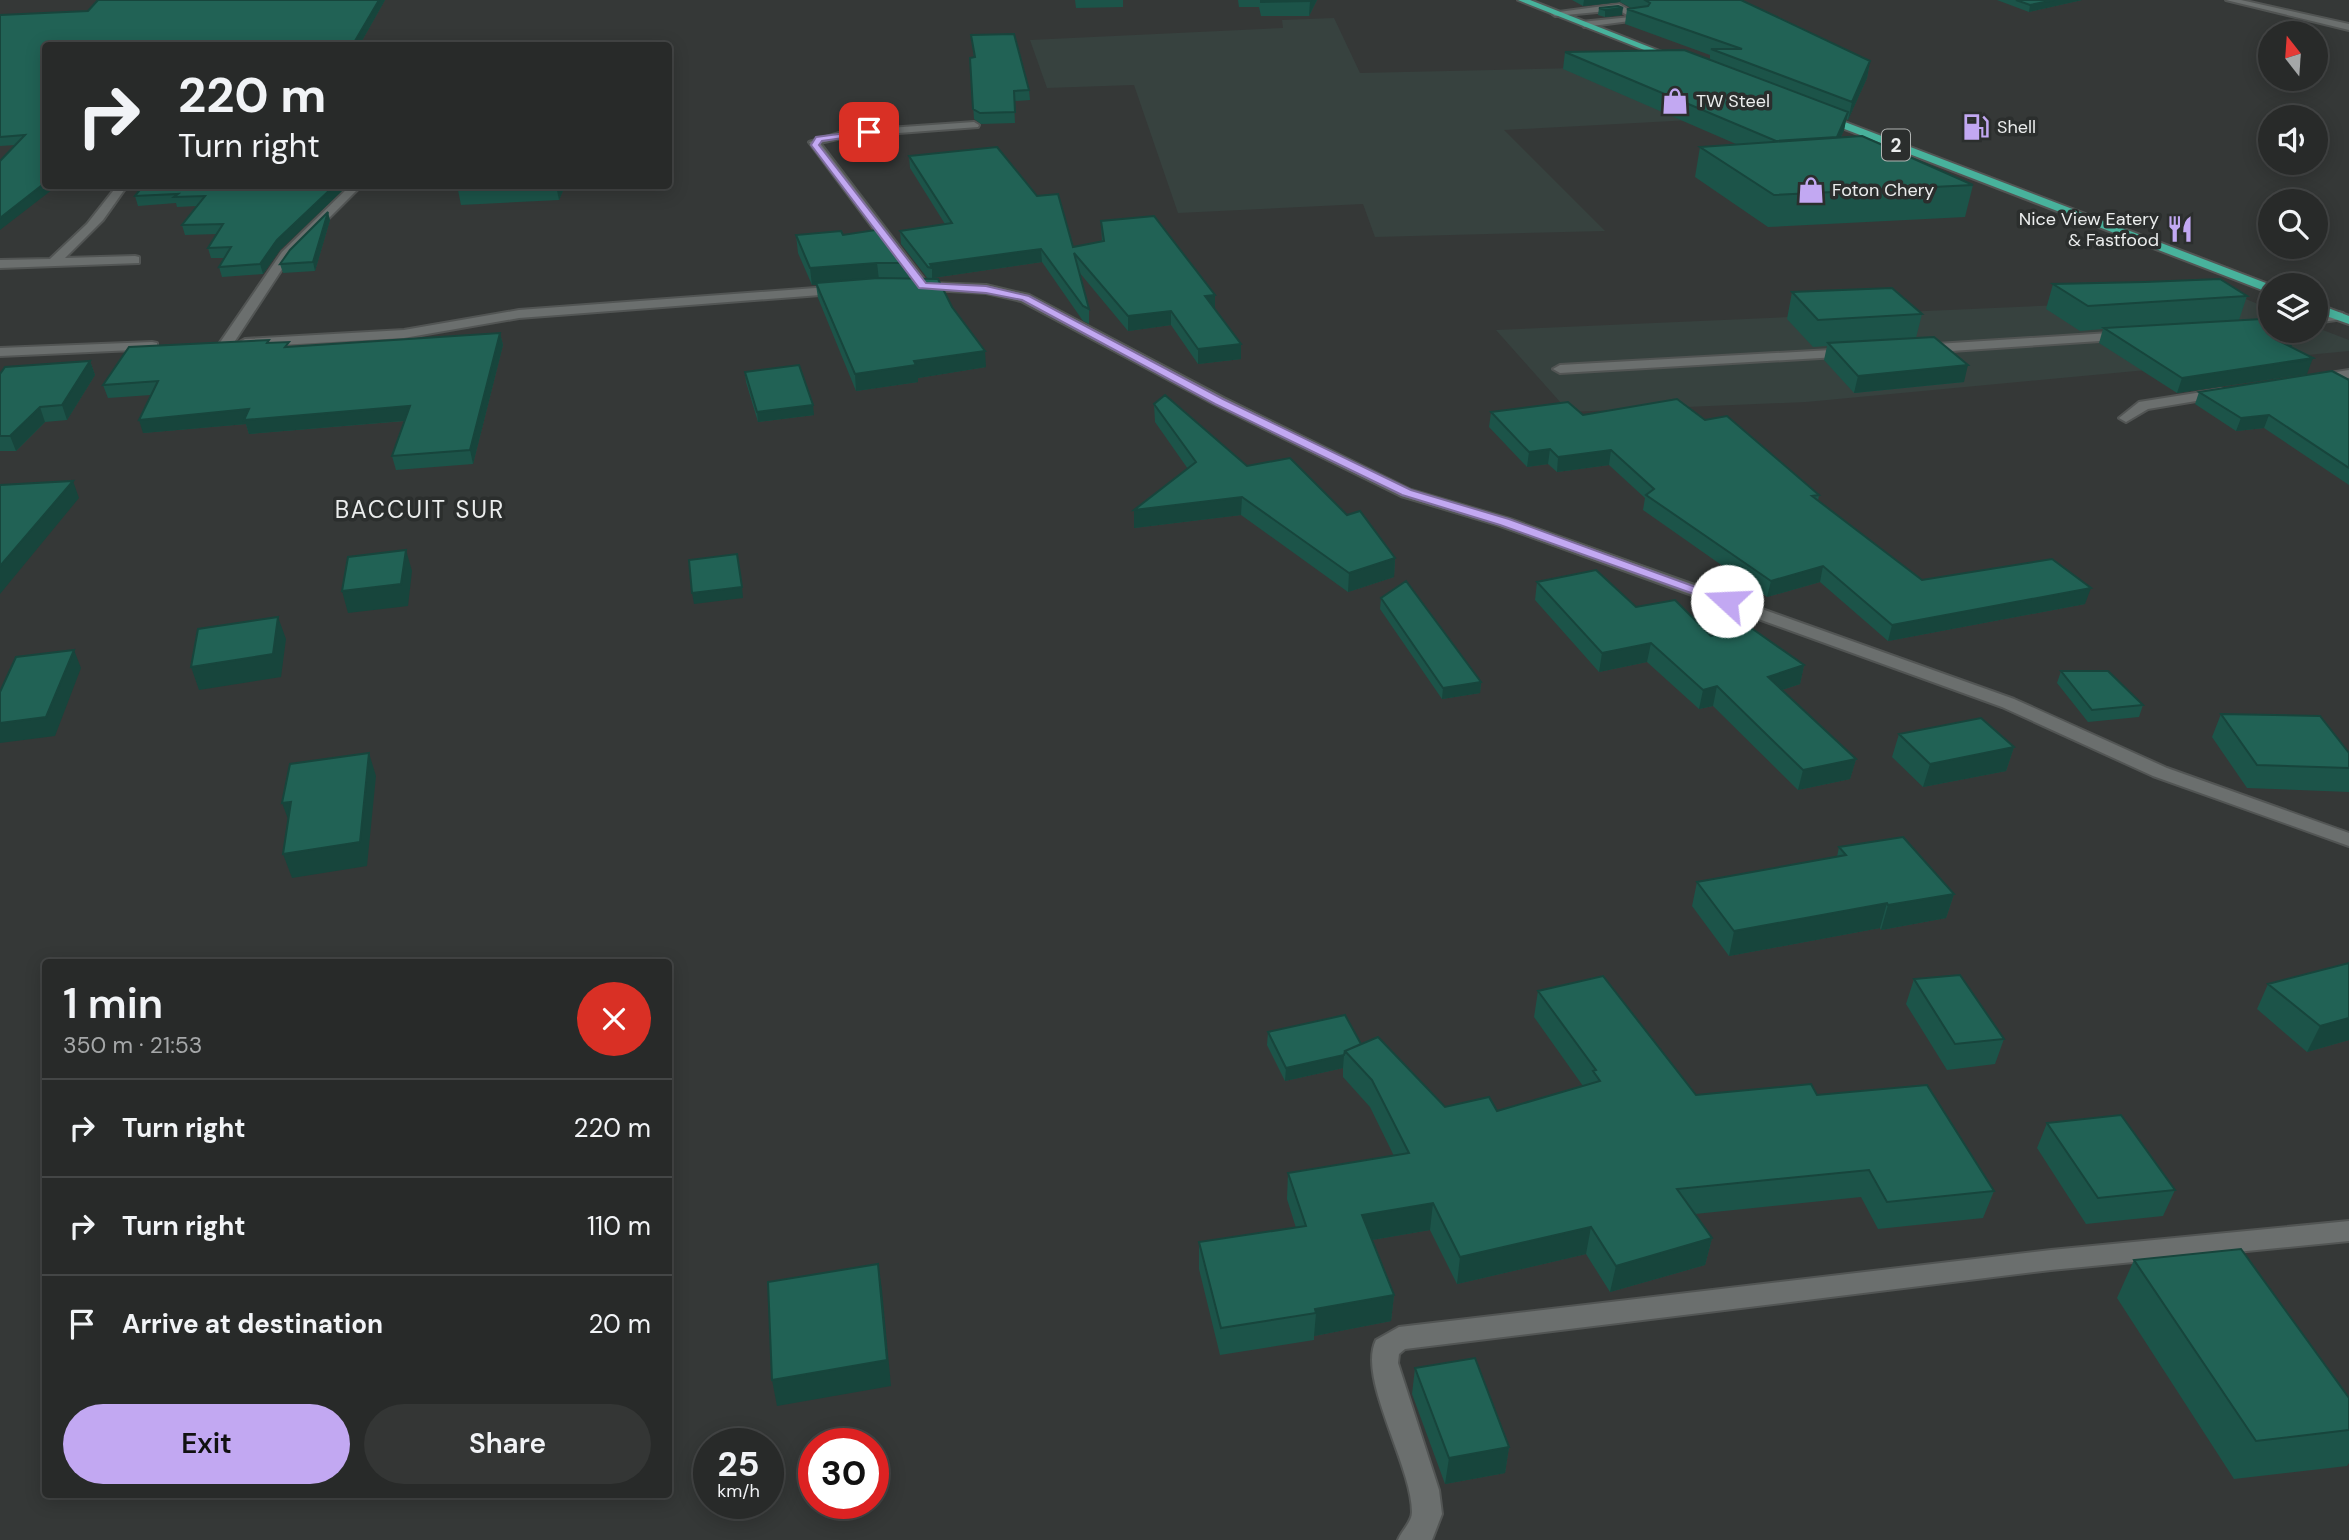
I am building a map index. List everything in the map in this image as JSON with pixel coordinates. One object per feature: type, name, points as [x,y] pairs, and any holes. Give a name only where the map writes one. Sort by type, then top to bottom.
[{"type":"highway","points":[[1522,0],[1690,65]]},
{"type":"highway","name":"2","points":[[1804,110],[2258,284]]},
{"type":"street","points":[[2230,0],[2349,27]]},
{"type":"street","points":[[1555,13],[1619,7],[1641,19],[1584,24]]},
{"type":"street","points":[[923,286],[814,142],[858,133],[974,125]]},
{"type":"street","points":[[54,262],[90,228],[120,189]]},
{"type":"street","points":[[353,189],[286,255],[219,344],[404,334],[519,314],[852,289]]},
{"type":"street","points":[[0,264],[135,260]]},
{"type":"street","points":[[901,287],[986,289],[1025,298],[1219,401],[1406,493],[1517,527],[2008,703],[2160,772],[2349,840]]},
{"type":"street","points":[[1906,350],[2141,335]]},
{"type":"street","points":[[0,352],[173,346]]},
{"type":"street","points":[[1560,369],[1864,352]]},
{"type":"street","points":[[2297,382],[2349,374]]},
{"type":"street","points":[[2126,418],[2144,405],[2233,391]]},
{"type":"street","points":[[1413,1540],[1421,1531],[1427,1514],[1424,1490],[1384,1363],[1386,1348],[1399,1338],[2051,1260],[2349,1231]]},
{"type":"shaded area","points":[[1334,18],[1360,73],[1662,66],[1783,115],[1504,130],[1605,231],[1375,237],[1363,204],[1178,213],[1134,85],[1047,88],[1030,40],[1283,28],[1282,20]]},
{"type":"shaded area","points":[[2241,297],[2258,304],[2258,343],[2328,343],[2328,332],[2349,340],[2349,351],[1806,402],[1569,412],[1496,330]]},
{"type":"building","points":[[98,0],[379,0],[354,42],[42,42],[42,185],[0,218],[0,161],[25,135],[0,137],[0,15],[88,11]]},
{"type":"building","points":[[1261,0],[1311,0],[1261,2]]},
{"type":"building","points":[[1645,0],[1741,0],[1870,61],[1852,102],[1711,49],[1742,49],[1627,9],[1648,6],[1650,3]]},
{"type":"building","points":[[2016,0],[2054,0],[2030,5]]},
{"type":"building","points":[[1618,6],[1623,8],[1599,8]]},
{"type":"building","points":[[1014,34],[1029,90],[1014,91],[1015,112],[980,113],[973,109],[970,58],[975,57],[971,35]]},
{"type":"building","points":[[1684,50],[1848,112],[1837,137],[1776,141],[1565,52]]},
{"type":"building","points":[[1862,136],[1973,185],[1774,195],[1700,147]]},
{"type":"building","points":[[997,147],[1037,196],[1058,194],[1073,247],[1104,241],[1101,221],[1154,216],[1215,295],[1205,296],[1241,344],[1198,349],[1171,311],[1128,316],[1074,253],[1089,309],[1083,306],[1041,249],[930,264],[932,268],[928,267],[900,231],[952,223],[909,156]]},
{"type":"building","points":[[141,189],[331,189],[277,240],[260,264],[219,267],[231,247],[208,248],[223,224],[182,225],[205,196],[135,196]]},
{"type":"building","points":[[328,212],[313,262],[280,264],[290,250]]},
{"type":"building","points":[[882,229],[908,263],[810,268],[796,235],[841,231],[843,235]]},
{"type":"building","points":[[878,278],[938,279],[952,307],[985,351],[914,361],[916,365],[855,374],[816,283]]},
{"type":"building","points":[[2220,279],[2247,296],[2088,306],[2053,284],[2145,282]]},
{"type":"building","points":[[1892,288],[1922,314],[1818,320],[1792,292]]},
{"type":"building","points":[[2258,319],[2258,343],[2283,343],[2313,358],[2182,378],[2104,328]]},
{"type":"building","points":[[500,333],[470,450],[392,456],[410,406],[244,420],[249,409],[139,420],[158,381],[103,385],[129,347],[269,340],[267,343],[289,342],[285,347]]},
{"type":"building","points":[[1934,337],[1968,365],[1858,376],[1828,343]]},
{"type":"building","points":[[90,361],[62,405],[40,407],[10,436],[0,436],[0,374],[5,367]]},
{"type":"building","points":[[799,365],[813,405],[757,412],[745,372]]},
{"type":"building","points":[[2332,371],[2349,380],[2349,468],[2269,415],[2241,418],[2199,392]]},
{"type":"building","points":[[1165,395],[1247,466],[1290,458],[1347,515],[1360,511],[1395,558],[1349,573],[1242,497],[1134,510],[1196,462],[1154,404]]},
{"type":"building","points":[[1677,399],[1705,420],[1727,416],[1819,495],[1812,496],[1922,580],[2052,559],[2091,588],[1892,625],[1823,566],[1771,581],[1646,495],[1654,489],[1611,450],[1558,457],[1550,449],[1529,452],[1491,412],[1568,402],[1583,415]]},
{"type":"building","points":[[73,481],[0,566],[0,485]]},
{"type":"building","points":[[406,550],[401,584],[342,591],[348,557]]},
{"type":"building","points":[[737,554],[742,587],[692,593],[689,560]]},
{"type":"building","points":[[1596,570],[1636,607],[1675,600],[1711,636],[1747,625],[1804,665],[1768,677],[1856,759],[1803,770],[1717,686],[1703,690],[1651,643],[1602,653],[1537,582]]},
{"type":"building","points":[[1406,581],[1481,682],[1443,688],[1381,598]]},
{"type":"building","points":[[278,617],[273,654],[191,667],[198,629]]},
{"type":"building","points":[[74,650],[46,717],[0,723],[0,692],[16,657]]},
{"type":"building","points":[[2061,671],[2108,671],[2143,705],[2092,710]]},
{"type":"building","points":[[2221,714],[2320,716],[2349,753],[2349,768],[2257,765]]},
{"type":"building","points":[[1981,718],[2014,747],[1930,764],[1899,734]]},
{"type":"building","points":[[369,753],[360,842],[283,854],[291,802],[282,803],[290,764]]},
{"type":"building","points":[[1903,837],[1954,894],[1888,905],[1887,903],[1734,931],[1697,882],[1846,855],[1839,847]]},
{"type":"building","points":[[2349,963],[2349,1018],[2320,1026],[2268,984]]},
{"type":"building","points":[[1960,975],[2004,1039],[1955,1044],[1914,979]]},
{"type":"building","points":[[1603,976],[1696,1095],[1811,1084],[1817,1095],[1927,1085],[1994,1191],[1887,1202],[1869,1170],[1677,1189],[1712,1238],[1616,1266],[1591,1227],[1460,1257],[1433,1203],[1362,1215],[1394,1295],[1315,1309],[1316,1313],[1221,1328],[1199,1242],[1306,1226],[1288,1173],[1409,1153],[1372,1080],[1345,1051],[1378,1037],[1445,1107],[1489,1097],[1497,1111],[1600,1081],[1593,1071],[1596,1070],[1538,991]]},
{"type":"building","points":[[1345,1015],[1361,1044],[1345,1051],[1344,1055],[1286,1068],[1268,1032]]},
{"type":"building","points":[[2121,1115],[2175,1190],[2098,1198],[2047,1123]]},
{"type":"building","points":[[2241,1249],[2349,1398],[2349,1430],[2256,1441],[2134,1260]]},
{"type":"building","points":[[878,1264],[887,1360],[772,1380],[768,1282]]},
{"type":"building","points":[[1475,1358],[1509,1447],[1449,1458],[1415,1368]]},
{"type":"place","name":"TW Steel","points":[[1675,101]]},
{"type":"place","name":"Shell","points":[[1976,127]]},
{"type":"place","name":"Foton Chery","points":[[1811,190]]},
{"type":"place","name":"Nice View Eatery & Fastfood","points":[[2180,229]]},
{"type":"district","name":"BACCUIT SUR","points":[[420,510]]},
{"type":"route","points":[[869,132],[835,136],[814,142],[923,286],[986,289],[1025,298],[1219,401],[1406,493],[1504,522],[1727,601]]}]
